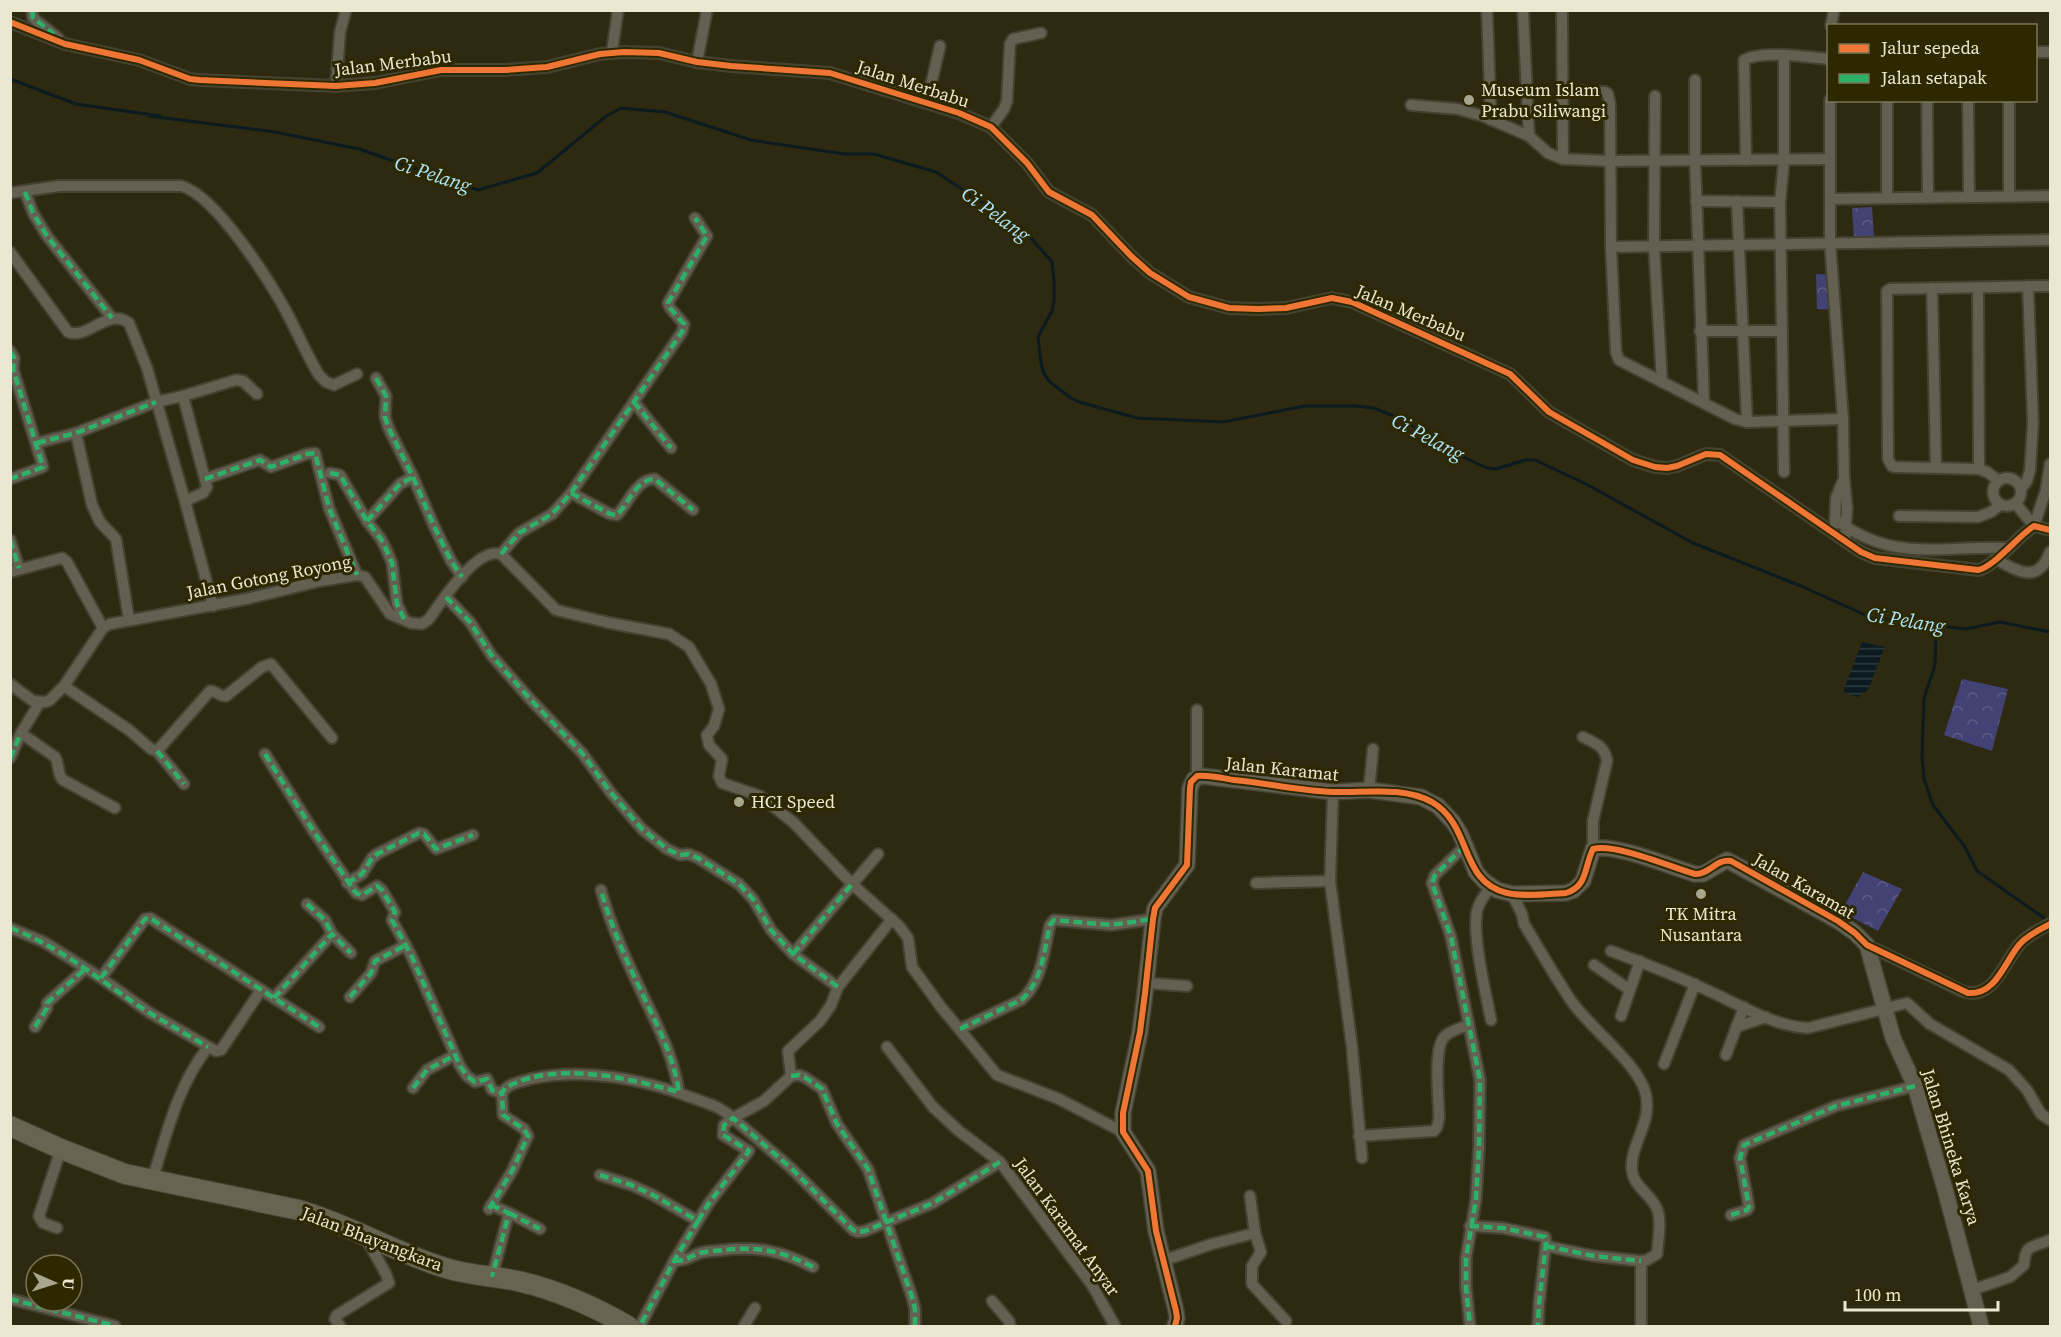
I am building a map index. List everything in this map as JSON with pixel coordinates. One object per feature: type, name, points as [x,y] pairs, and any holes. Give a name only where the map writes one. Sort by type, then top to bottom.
[{"type":"highway","name":"Jalan Bhayangkara","points":[[10,1126],[125,1174],[299,1210],[324,1217],[449,1269],[551,1290],[628,1326]]},
{"type":"street","points":[[32,10],[33,18],[65,44]]},
{"type":"street","points":[[336,86],[339,38],[346,10]]},
{"type":"street","points":[[612,52],[618,10]]},
{"type":"street","points":[[697,62],[707,10]]},
{"type":"street","points":[[1487,10],[1491,120]]},
{"type":"street","points":[[1523,10],[1529,136]]},
{"type":"street","points":[[1562,10],[1563,159]]},
{"type":"street","name":"Jalan Merbabu","points":[[10,22],[65,44],[140,60],[190,79],[336,86],[375,83],[441,70],[506,70],[547,67],[612,52],[659,54],[697,62],[830,73],[927,102],[959,113],[991,128],[1027,163],[1049,192],[1092,215],[1150,273],[1189,297],[1229,308],[1258,309],[1286,308],[1332,298],[1352,302],[1510,374],[1549,412],[1634,460],[1655,467],[1667,468],[1706,454],[1720,455],[1861,552],[1885,561],[1977,570],[1983,569],[2009,548],[2021,534],[2034,526]]},
{"type":"street","points":[[991,128],[1007,101],[1012,39],[1041,33]]},
{"type":"street","points":[[927,102],[940,46]]},
{"type":"street","points":[[1784,55],[1784,160],[1780,202],[1784,472]]},
{"type":"street","points":[[1746,160],[1744,62],[1748,58],[1784,55],[1827,59]]},
{"type":"street","points":[[1695,80],[1696,201],[1704,402]]},
{"type":"street","points":[[1563,91],[1608,94],[1610,104],[1611,247],[1619,360],[1735,419],[1746,422],[1843,419]]},
{"type":"street","points":[[1655,96],[1654,246],[1662,382]]},
{"type":"street","points":[[1830,102],[1830,243],[1843,419],[1847,507],[1845,541]]},
{"type":"street","points":[[1887,102],[1887,196]]},
{"type":"street","points":[[1927,102],[1928,197]]},
{"type":"street","points":[[1968,102],[1969,195]]},
{"type":"street","points":[[2009,102],[2009,195]]},
{"type":"street","points":[[1411,105],[1458,110],[1491,120],[1529,136],[1548,153],[1563,159],[1829,159]]},
{"type":"street","points":[[10,194],[44,187],[70,186],[182,186],[189,188],[212,206],[269,282],[319,375],[326,382],[334,385],[357,374]]},
{"type":"street","points":[[25,192],[33,213],[47,236],[112,318]]},
{"type":"street","points":[[1830,199],[1887,196],[2050,195]]},
{"type":"street","points":[[1696,201],[1780,202]]},
{"type":"street","points":[[1737,201],[1746,422]]},
{"type":"street","points":[[501,554],[519,534],[552,514],[571,493],[683,330],[684,324],[668,303],[707,236],[695,218]]},
{"type":"street","points":[[1611,247],[2050,240]]},
{"type":"street","points":[[10,252],[68,332],[76,333],[112,318],[125,320],[133,329],[185,501],[213,606]]},
{"type":"street","points":[[2021,489],[2014,480],[2004,479],[1999,481],[1994,490],[1994,496],[2000,504],[2011,506],[2016,504],[2030,470],[2033,423],[2028,286]]},
{"type":"street","points":[[1999,481],[1979,469],[1892,466],[1888,459],[1887,440],[1887,291],[1890,289],[2050,286]]},
{"type":"street","points":[[1932,288],[1936,468]]},
{"type":"street","points":[[1978,288],[1979,469]]},
{"type":"street","points":[[1700,331],[1782,331]]},
{"type":"street","points":[[10,351],[14,358],[13,369],[43,467],[10,478]]},
{"type":"street","points":[[376,378],[386,396],[387,422],[434,526],[451,561],[462,577]]},
{"type":"street","points":[[37,443],[76,434],[156,402],[236,380],[243,381],[257,394]]},
{"type":"street","points":[[183,396],[206,490],[201,495],[185,501]]},
{"type":"street","points":[[634,402],[671,448]]},
{"type":"street","points":[[76,434],[92,505],[100,522],[116,539],[129,620]]},
{"type":"street","points":[[205,479],[260,460],[271,466],[315,453],[329,508],[357,575]]},
{"type":"street","points":[[2034,526],[2046,490],[2050,464]]},
{"type":"street","points":[[330,473],[340,475],[367,521],[381,539],[392,563],[395,597],[404,619],[411,623],[422,624],[429,619],[462,577],[484,556],[495,552],[501,554],[556,610],[669,634],[689,647],[716,695],[719,709],[714,726],[707,735],[709,745],[722,759],[720,780],[727,786],[754,793],[794,823],[852,884],[892,919],[908,938],[912,968],[997,1075],[1059,1099],[1123,1132],[1148,1171],[1154,1221],[1176,1311],[1175,1326]]},
{"type":"street","points":[[367,521],[400,484],[413,477]]},
{"type":"street","points":[[1834,533],[1836,498],[1844,477]]},
{"type":"street","points":[[571,493],[610,514],[617,515],[639,485],[651,478],[693,510]]},
{"type":"street","points":[[1899,516],[1978,517],[1991,512],[2000,504]]},
{"type":"street","points":[[2016,504],[2034,526],[2050,530]]},
{"type":"street","points":[[1835,519],[1873,541],[1905,549],[2009,548]]},
{"type":"street","points":[[10,540],[15,570],[59,558],[64,559],[104,628],[64,686],[50,700],[40,702],[30,699],[10,684]]},
{"type":"street","points":[[1995,559],[2021,573],[2031,574],[2041,567],[2050,552]]},
{"type":"street","name":"Jalan Gotong Royong","points":[[104,628],[119,621],[213,606],[320,581],[357,575],[363,575],[369,581],[390,614],[404,619]]},
{"type":"street","points":[[446,597],[464,614],[492,656],[572,741],[616,800],[642,829],[667,849],[680,855],[688,854],[698,858],[747,891],[771,930],[793,954],[838,987]]},
{"type":"street","points":[[157,751],[210,691],[226,696],[268,664],[274,667],[332,738]]},
{"type":"street","points":[[64,686],[157,751],[184,784]]},
{"type":"street","points":[[10,758],[21,733],[40,702]]},
{"type":"street","points":[[1123,1132],[1123,1113],[1140,1032],[1155,908],[1186,866],[1190,788],[1191,782],[1197,776],[1197,710]]},
{"type":"street","points":[[21,733],[55,757],[58,761],[59,776],[63,780],[115,808]]},
{"type":"street","points":[[1491,1020],[1476,931],[1477,911],[1482,898],[1491,887],[1512,894],[1566,893],[1574,890],[1583,881],[1593,849],[1593,821],[1607,760],[1606,752],[1583,737]]},
{"type":"street","points":[[1369,790],[1374,748]]},
{"type":"street","points":[[265,754],[347,883],[358,895],[377,886],[382,890],[394,910],[392,920],[460,1066],[473,1082],[487,1079],[492,1090],[502,1092]]},
{"type":"street","name":"Jalan Karamat","points":[[1197,776],[1333,792],[1369,790],[1421,797],[1446,813],[1454,822],[1476,873],[1491,887]]},
{"type":"street","points":[[1333,792],[1330,881],[1352,1047],[1362,1158]]},
{"type":"street","points":[[347,883],[362,874],[377,854],[419,833],[424,834],[436,849],[473,835]]},
{"type":"street","points":[[1465,846],[1435,875],[1432,883],[1452,937],[1459,984],[1480,1080],[1476,1199],[1466,1258],[1470,1326]]},
{"type":"street","name":"Jalan Karamat","points":[[1593,849],[1608,847],[1695,874],[1702,874],[1722,861],[1731,861],[1838,921],[1867,945]]},
{"type":"street","points":[[793,954],[878,854]]},
{"type":"street","points":[[1256,883],[1330,881]]},
{"type":"street","points":[[601,890],[618,939],[671,1055],[679,1092]]},
{"type":"street","points":[[1512,894],[1522,914],[1524,924],[1573,1003],[1633,1070],[1646,1094],[1647,1117],[1632,1170],[1634,1179],[1656,1206],[1659,1216],[1657,1254],[1647,1260],[1594,1256],[1546,1246]]},
{"type":"street","points":[[307,904],[325,920],[332,934],[351,954]]},
{"type":"street","points":[[101,978],[145,919],[150,918],[319,1027]]},
{"type":"street","points":[[791,1076],[788,1051],[820,1021],[831,1005],[838,987],[892,919]]},
{"type":"street","points":[[960,1029],[1027,995],[1038,976],[1050,925],[1054,920],[1111,925],[1153,919]]},
{"type":"street","points":[[1867,945],[1962,991],[1974,994],[1986,991],[2020,944],[2050,924]]},
{"type":"street","points":[[10,928],[44,942],[101,978],[150,1013],[216,1051],[221,1050],[261,990]]},
{"type":"street","points":[[274,998],[332,934]]},
{"type":"street","points":[[350,997],[371,973],[375,962],[405,945]]},
{"type":"street","name":"Jalan Bhineka Karya","points":[[1867,945],[1893,1038],[1915,1086],[1981,1326]]},
{"type":"street","points":[[1611,951],[1640,961],[1788,1025],[1808,1028],[1907,1003],[1930,1024],[2001,1065],[2027,1090],[2041,1114],[2050,1120]]},
{"type":"street","points":[[1621,1017],[1640,961]]},
{"type":"street","points":[[1594,965],[1630,990]]},
{"type":"street","points":[[35,1028],[47,1008],[47,1003],[85,969]]},
{"type":"street","points":[[1146,983],[1187,986]]},
{"type":"street","points":[[1664,1064],[1695,984]]},
{"type":"street","points":[[1726,1055],[1744,1007]]},
{"type":"street","points":[[1737,1027],[1766,1017]]},
{"type":"street","points":[[1359,1136],[1434,1131],[1439,1118],[1438,1053],[1442,1039],[1451,1032],[1469,1025]]},
{"type":"street","points":[[152,1181],[176,1102],[186,1080],[208,1047]]},
{"type":"street","name":"Jalan Karamat Anyar","points":[[887,1047],[933,1107],[974,1143],[1000,1162],[1092,1285],[1115,1326]]},
{"type":"street","points":[[413,1088],[427,1070],[455,1054]]},
{"type":"street","points":[[540,1229],[509,1213],[490,1207],[512,1171],[528,1136],[524,1129],[502,1115],[502,1092],[505,1088],[519,1082],[562,1074],[584,1074],[644,1083],[713,1104],[733,1118],[791,1168],[853,1230],[858,1232],[933,1203],[1000,1162]]},
{"type":"street","points":[[640,1326],[674,1261],[709,1203],[749,1151],[723,1135],[724,1125],[764,1101],[791,1076],[799,1075],[806,1077],[822,1089],[837,1125],[861,1155],[868,1169],[912,1297],[915,1326]]},
{"type":"street","points":[[1731,1215],[1747,1210],[1749,1207],[1740,1158],[1744,1145],[1836,1106],[1915,1086]]},
{"type":"street","points":[[57,1228],[41,1221],[39,1216],[61,1149]]},
{"type":"street","points":[[600,1175],[653,1195],[698,1221]]},
{"type":"street","points":[[1251,1196],[1261,1255],[1252,1266],[1252,1284],[1286,1321]]},
{"type":"street","points":[[492,1277],[509,1213]]},
{"type":"street","points":[[1470,1226],[1503,1228],[1542,1235],[1546,1238],[1538,1326]]},
{"type":"street","points":[[340,1326],[335,1319],[337,1315],[389,1283],[362,1233]]},
{"type":"street","points":[[1162,1261],[1212,1244],[1256,1233]]},
{"type":"street","points":[[1972,1290],[2010,1277],[2024,1265],[2025,1251],[2050,1240]]},
{"type":"street","points":[[674,1261],[689,1259],[701,1253],[757,1249],[772,1250],[794,1257],[813,1267]]},
{"type":"street","points":[[1641,1261],[1641,1326]]},
{"type":"street","points":[[10,1299],[115,1326]]},
{"type":"street","points":[[992,1301],[1010,1326]]},
{"type":"street","points":[[744,1326],[754,1308]]},
{"type":"green space","points":[[1872,207],[1874,238],[1854,239],[1852,208]]},
{"type":"green space","points":[[1816,274],[1835,275],[1835,310],[1817,309]]},
{"type":"green space","points":[[1962,679],[2008,689],[1992,751],[1944,735]]},
{"type":"green space","points":[[1863,872],[1902,889],[1878,931],[1841,912]]},
{"type":"shaded area","points":[[1862,642],[1885,647],[1868,690],[1858,697],[1843,692]]},
{"type":"waterway","name":"Ci Pelang","points":[[10,79],[76,104],[275,132],[359,149],[478,190],[537,173],[605,117],[621,108],[665,112],[751,140],[844,154],[874,154],[936,172],[1024,230],[1052,262],[1054,301],[1052,311],[1038,337],[1041,363],[1044,374],[1050,382],[1079,402],[1137,418],[1223,422],[1305,406],[1374,408],[1401,419],[1461,456],[1487,468],[1496,469],[1525,460],[1535,460],[1586,484],[1693,543],[1801,586],[1872,618],[1966,629],[2000,622],[2050,632]]},
{"type":"waterway","points":[[1936,626],[1935,665],[1924,698],[1922,756],[1924,779],[1933,805],[1965,847],[1977,871],[2048,923]]},
{"type":"marked path","points":[[32,10],[33,18],[54,34]]},
{"type":"marked path","points":[[25,192],[33,213],[47,236],[112,318]]},
{"type":"marked path","points":[[501,554],[519,533],[552,514],[571,493],[682,332],[684,324],[668,303],[707,236],[695,218]]},
{"type":"marked path","points":[[10,351],[14,358],[13,369],[43,467],[10,479]]},
{"type":"marked path","points":[[376,378],[386,396],[385,417],[389,429],[451,561],[462,577]]},
{"type":"marked path","points":[[37,443],[76,433],[156,402]]},
{"type":"marked path","points":[[634,402],[671,448]]},
{"type":"marked path","points":[[205,479],[260,460],[271,467],[315,453],[329,508],[357,575]]},
{"type":"marked path","points":[[330,473],[340,475],[367,521],[381,539],[392,563],[397,604],[404,619]]},
{"type":"marked path","points":[[367,521],[400,484],[413,477]]},
{"type":"marked path","points":[[571,493],[610,514],[617,515],[638,487],[648,480],[655,479],[693,510]]},
{"type":"marked path","points":[[10,540],[19,568]]},
{"type":"marked path","points":[[446,597],[470,622],[492,656],[582,753],[611,793],[642,829],[667,849],[680,855],[688,854],[698,858],[739,884],[753,899],[771,930],[793,954],[838,987]]},
{"type":"marked path","points":[[10,758],[21,733]]},
{"type":"marked path","points":[[157,751],[184,784]]},
{"type":"marked path","points":[[265,754],[356,893],[362,895],[377,886],[382,890],[395,912],[392,920],[411,955],[460,1066],[475,1082],[487,1079],[492,1090],[502,1093]]},
{"type":"marked path","points":[[347,883],[362,874],[377,854],[419,833],[424,834],[436,849],[473,835]]},
{"type":"marked path","points":[[1465,846],[1435,875],[1432,883],[1451,937],[1480,1080],[1476,1199],[1466,1258],[1470,1326]]},
{"type":"marked path","points":[[793,954],[852,884]]},
{"type":"marked path","points":[[489,1209],[512,1171],[528,1136],[524,1129],[503,1115],[502,1093],[505,1088],[525,1080],[568,1073],[614,1077],[679,1092],[668,1050],[623,951],[601,890]]},
{"type":"marked path","points":[[307,904],[325,920],[332,934]]},
{"type":"marked path","points":[[101,978],[145,919],[150,918],[319,1027]]},
{"type":"marked path","points":[[960,1029],[1021,1000],[1028,993],[1038,975],[1050,925],[1054,920],[1111,925],[1153,919]]},
{"type":"marked path","points":[[10,928],[65,955],[148,1012],[208,1047]]},
{"type":"marked path","points":[[274,998],[332,934],[351,953]]},
{"type":"marked path","points":[[350,997],[371,973],[375,961],[406,945]]},
{"type":"marked path","points":[[35,1027],[47,1008],[47,1003],[85,969]]},
{"type":"marked path","points":[[413,1088],[427,1070],[455,1055]]},
{"type":"marked path","points":[[791,1076],[799,1075],[822,1089],[837,1124],[868,1169],[912,1297],[915,1326]]},
{"type":"marked path","points":[[1731,1215],[1747,1210],[1749,1207],[1740,1158],[1744,1145],[1836,1106],[1915,1086]]},
{"type":"marked path","points":[[698,1221],[749,1151],[723,1135],[724,1125],[733,1118],[791,1168],[853,1230],[858,1232],[933,1203],[1000,1162]]},
{"type":"marked path","points":[[600,1175],[653,1195],[698,1221],[640,1326]]},
{"type":"marked path","points":[[491,1205],[509,1213],[492,1277]]},
{"type":"marked path","points":[[509,1213],[540,1229]]},
{"type":"marked path","points":[[1470,1226],[1503,1228],[1545,1237],[1538,1326]]},
{"type":"marked path","points":[[1546,1246],[1594,1256],[1641,1261]]},
{"type":"marked path","points":[[674,1261],[706,1252],[759,1249],[791,1257],[813,1267]]},
{"type":"marked path","points":[[10,1299],[115,1326]]},
{"type":"cycle path","points":[[10,22],[65,44],[139,60],[190,79],[200,80],[336,86],[375,83],[441,70],[506,70],[547,67],[600,54],[624,52],[659,53],[697,62],[731,66],[830,73],[959,113],[991,127],[1027,163],[1049,192],[1092,215],[1150,273],[1189,297],[1229,308],[1258,309],[1286,308],[1332,298],[1352,302],[1510,374],[1549,412],[1633,460],[1667,468],[1706,454],[1720,455],[1861,552],[1875,558],[1978,570],[1999,557],[2034,526],[2050,530]]},
{"type":"cycle path","points":[[1175,1326],[1176,1311],[1156,1231],[1148,1171],[1123,1132],[1123,1113],[1140,1032],[1155,908],[1187,865],[1190,788],[1191,782],[1197,776],[1296,789],[1345,792],[1383,791],[1420,797],[1432,802],[1445,812],[1481,878],[1492,887],[1507,893],[1536,895],[1566,893],[1573,890],[1582,881],[1593,849],[1603,848],[1629,852],[1695,874],[1705,872],[1721,862],[1731,861],[1838,921],[1867,945],[1968,993],[1986,989],[2022,941],[2050,924]]},
{"type":"place","name":"Museum Islam Prabu Siliwangi","points":[[1469,100]]},
{"type":"place","name":"HCI Speed","points":[[739,802]]},
{"type":"place","name":"TK Mitra Nusantara","points":[[1701,894]]}]
